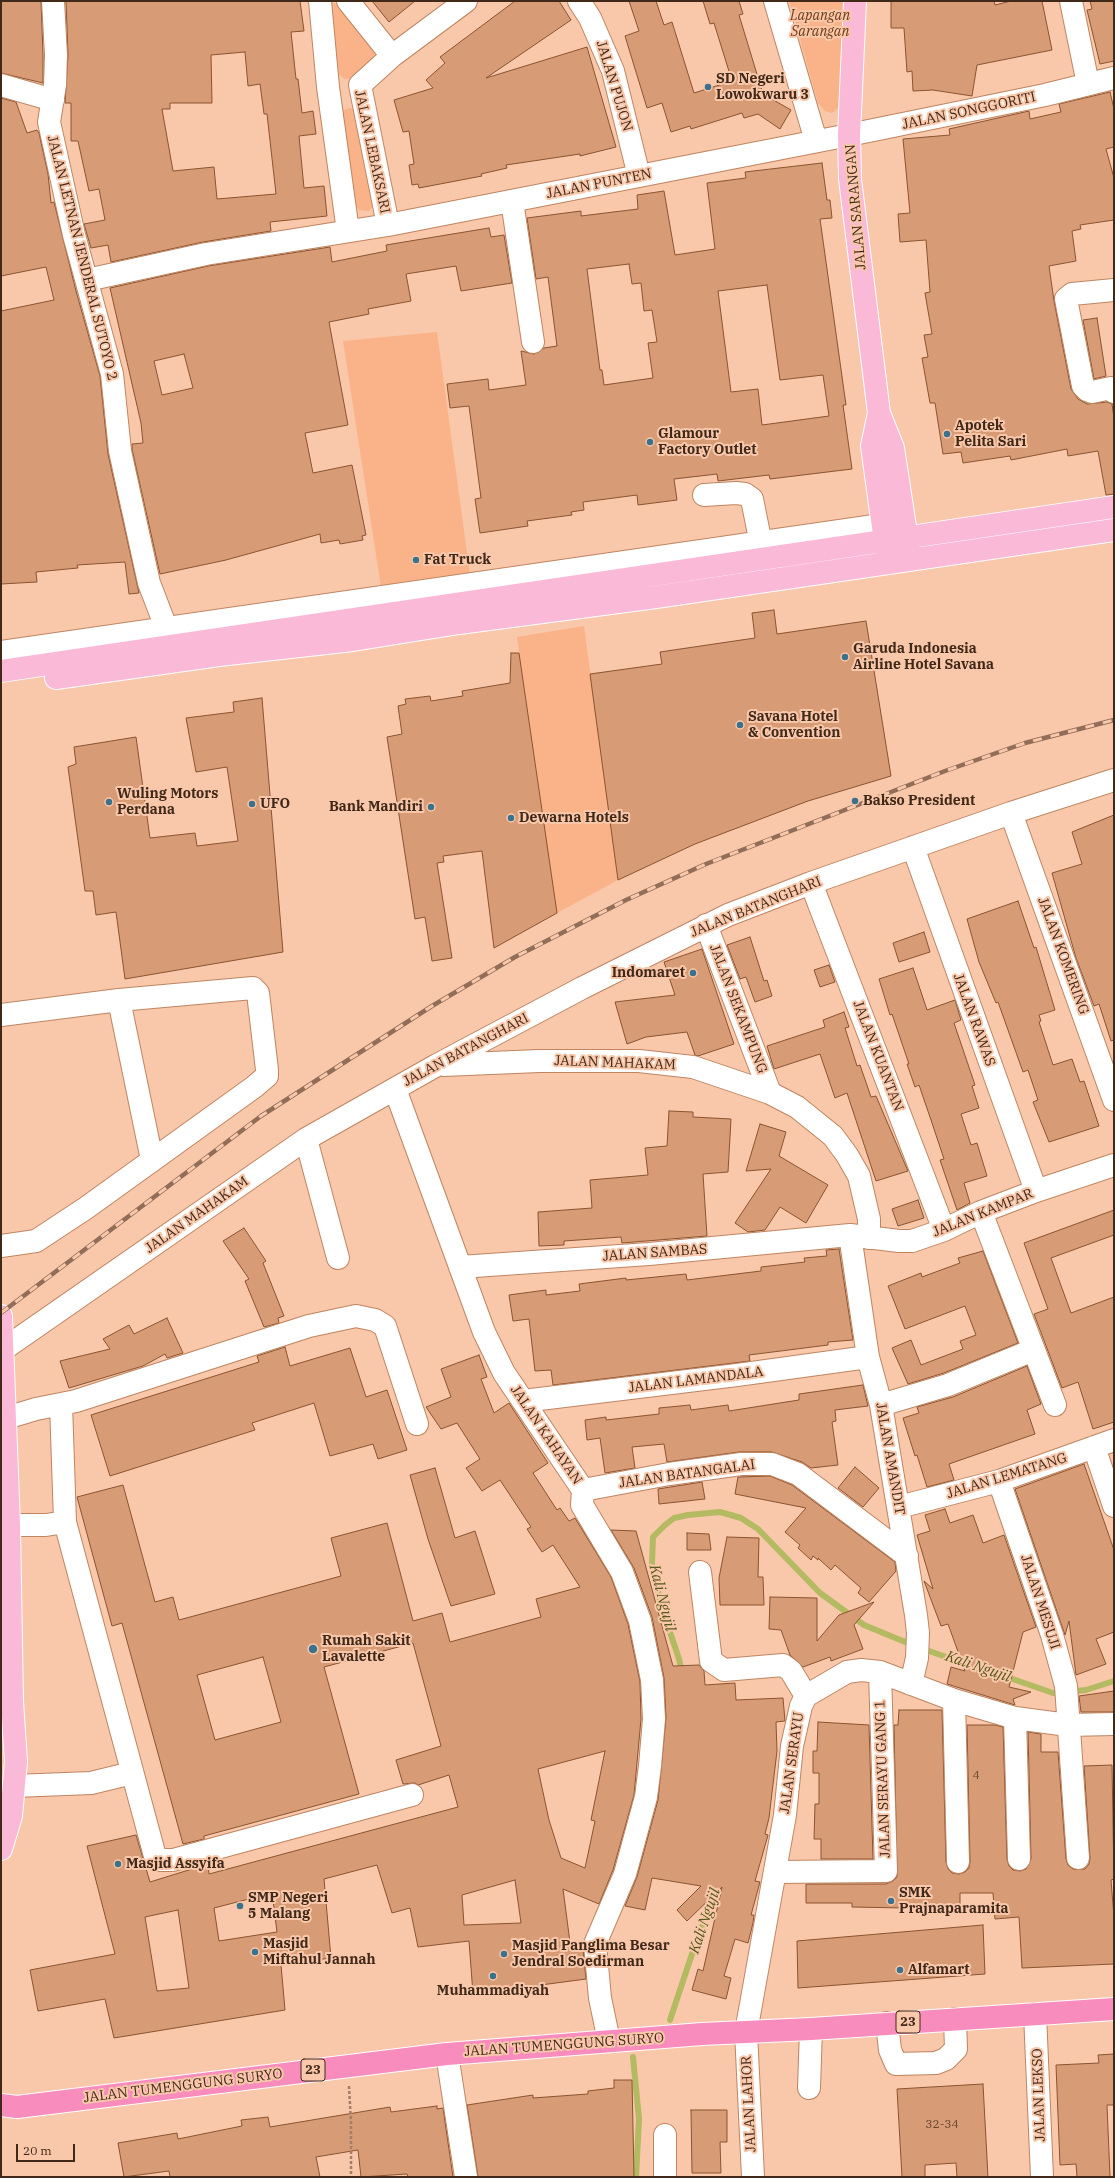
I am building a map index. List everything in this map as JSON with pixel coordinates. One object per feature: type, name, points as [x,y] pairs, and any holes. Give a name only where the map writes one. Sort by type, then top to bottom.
[{"type":"highway","name":"JALAN TUMENGGUNG SURYO","points":[[6,2109],[446,2054],[609,2041],[1114,2009]]},
{"type":"main road","name":"JALAN SARANGAN","points":[[855,1],[849,135],[850,179],[879,413],[893,448],[910,560]]},
{"type":"main road","name":"JALAN SARANGAN","points":[[879,413],[872,446],[888,563]]},
{"type":"main road","points":[[905,530],[1114,507]]},
{"type":"main road","points":[[1,671],[142,642],[551,582],[620,582],[888,563],[1114,530]]},
{"type":"main road","points":[[1,686],[219,655],[353,640],[459,623],[620,582],[884,533]]},
{"type":"main road","points":[[1,1316],[6,1418],[6,1697],[16,1762],[11,1816],[1,1849]]},
{"type":"street","name":"JALAN LETNAN JENDERAL SUTOYO 2","points":[[53,1],[56,55],[53,100],[49,114],[49,122],[74,235],[112,374],[120,451],[149,583],[169,638]]},
{"type":"street","points":[[320,1],[328,87],[348,231]]},
{"type":"street","points":[[348,1],[392,56]]},
{"type":"street","points":[[360,85],[392,56],[466,1]]},
{"type":"street","name":"JALAN PUJON","points":[[579,1],[590,18],[604,46],[613,72],[639,176]]},
{"type":"street","points":[[775,1],[816,141]]},
{"type":"street","points":[[1070,1],[1088,84]]},
{"type":"street","name":"JALAN SONGGORITI","points":[[849,135],[1088,84],[1113,84]]},
{"type":"street","points":[[1,85],[53,100]]},
{"type":"street","name":"JALAN LEBAKSARI","points":[[328,87],[360,85],[388,225]]},
{"type":"street","name":"JALAN PUNTEN","points":[[87,280],[206,254],[388,225],[849,135]]},
{"type":"street","points":[[512,201],[533,342]]},
{"type":"street","points":[[1114,290],[1072,294],[1066,299],[1084,386],[1087,390],[1092,392],[1111,388],[1114,392]]},
{"type":"street","points":[[704,495],[736,493],[745,494],[752,499],[761,544]]},
{"type":"street","points":[[620,582],[761,544],[905,530]]},
{"type":"street","points":[[1,652],[142,642]]},
{"type":"street","name":"JALAN BATANGHARI","points":[[395,1089],[582,988],[706,925],[811,883],[1011,813],[1113,784]]},
{"type":"street","name":"JALAN KOMERING","points":[[1011,813],[1114,1100]]},
{"type":"street","name":"JALAN RAWAS","points":[[913,848],[1036,1192]]},
{"type":"street","name":"JALAN KUANTAN","points":[[811,883],[944,1230]]},
{"type":"street","name":"JALAN SEKAMPUNG","points":[[706,925],[770,1093]]},
{"type":"street","points":[[1,1014],[119,1000],[253,988],[258,993],[267,1076],[86,1208],[36,1241],[1,1246]]},
{"type":"street","points":[[119,1000],[152,1160]]},
{"type":"street","name":"JALAN MAHAKAM","points":[[437,1065],[540,1061],[639,1061],[693,1067],[770,1093],[797,1106],[833,1136],[847,1155],[859,1176],[869,1219],[859,1236]]},
{"type":"street","name":"JALAN MAHAKAM","points":[[2,1350],[306,1140],[395,1089]]},
{"type":"street","name":"JALAN KAHAYAN","points":[[395,1089],[460,1267],[495,1356],[523,1401],[583,1490],[582,1505],[622,1572],[640,1621],[652,1688],[654,1719],[646,1797],[625,1874],[595,1944],[600,1998],[609,2041]]},
{"type":"street","points":[[306,1140],[338,1258]]},
{"type":"street","name":"JALAN KAMPAR","points":[[859,1236],[899,1241],[912,1241],[944,1230],[982,1212],[1114,1166]]},
{"type":"street","points":[[982,1212],[1054,1405]]},
{"type":"street","name":"JALAN SAMBAS","points":[[460,1267],[649,1254],[859,1236]]},
{"type":"street","name":"JALAN AMANDIT","points":[[859,1236],[868,1357],[881,1405],[907,1556],[918,1633],[917,1658],[911,1684]]},
{"type":"street","points":[[6,1418],[36,1409],[76,1401],[309,1326],[356,1316],[375,1320],[385,1326],[417,1424]]},
{"type":"street","points":[[881,1405],[948,1385],[1033,1350]]},
{"type":"street","name":"JALAN LAMANDALA","points":[[523,1401],[737,1375],[868,1357]]},
{"type":"street","points":[[61,1404],[65,1522],[156,1860],[173,1860],[412,1795]]},
{"type":"street","points":[[1104,1444],[1114,1506]]},
{"type":"street","name":"JALAN LEMATANG","points":[[899,1507],[999,1481],[1104,1444]]},
{"type":"street","name":"JALAN BATANGALAI","points":[[583,1490],[669,1474],[741,1464],[772,1464],[798,1474],[907,1556]]},
{"type":"street","name":"JALAN MESUJI","points":[[999,1481],[1052,1635],[1067,1693],[1078,1858]]},
{"type":"street","points":[[5,1523],[46,1525],[65,1522]]},
{"type":"street","points":[[700,1572],[711,1661],[724,1670],[782,1664],[791,1670],[806,1696]]},
{"type":"street","name":"JALAN SERAYU","points":[[746,2032],[785,1815],[792,1746],[801,1706],[806,1696],[847,1672],[861,1670],[880,1672],[954,1700],[1015,1718],[1068,1725],[1114,1724]]},
{"type":"street","name":"JALAN SERAYU GANG 1","points":[[775,1872],[886,1871],[880,1672]]},
{"type":"street","points":[[954,1700],[958,1862]]},
{"type":"street","points":[[1015,1718],[1019,1859]]},
{"type":"street","points":[[14,1786],[91,1783],[132,1773]]},
{"type":"street","name":"JALAN LEKSO","points":[[1035,2014],[1042,2177]]},
{"type":"street","points":[[887,2024],[890,2050],[896,2064],[936,2063],[946,2059],[956,2049],[955,2019]]},
{"type":"street","points":[[809,2088],[811,2029]]},
{"type":"street","name":"JALAN LAHOR","points":[[746,2032],[753,2177]]},
{"type":"street","points":[[446,2054],[466,2177]]},
{"type":"street","points":[[666,2135],[666,2177]]},
{"type":"path","points":[[347,2066],[351,2123],[350,2177]]},
{"type":"green space","points":[[329,1],[336,4],[374,50],[375,57],[372,63],[351,78],[345,79],[340,76],[337,67]]},
{"type":"green space","name":"Lapangan Sarangan","points":[[789,1],[844,1],[840,104],[832,113],[825,111],[818,103]]},
{"type":"green space","points":[[349,108],[357,109],[373,206],[369,211],[359,210],[356,205],[341,115],[342,111]]},
{"type":"green space","points":[[437,332],[470,575],[381,587],[343,341]]},
{"type":"green space","points":[[584,626],[618,880],[557,913],[517,637]]},
{"type":"building","points":[[1,1],[41,1],[43,83],[1,73]]},
{"type":"building","points":[[66,1],[300,1],[304,31],[291,32],[296,79],[298,79],[302,113],[313,111],[316,134],[299,136],[304,188],[324,186],[327,216],[270,222],[271,231],[203,242],[111,262],[108,245],[91,248],[84,224],[105,220],[99,189],[89,191],[78,141],[71,141],[71,103],[65,103],[68,55]],"holes":[[[245,52],[248,86],[260,84],[264,114],[267,114],[276,194],[217,199],[214,167],[173,171],[162,109],[170,109],[170,103],[212,103],[211,55]]]},
{"type":"building","points":[[372,1],[415,1],[389,22]]},
{"type":"building","points":[[515,1],[559,1],[571,20],[486,78],[587,47],[616,147],[580,156],[580,154],[506,165],[507,168],[481,174],[482,176],[419,188],[418,184],[412,185],[409,165],[414,164],[409,131],[403,132],[394,100],[433,88],[426,80],[445,63],[440,57]]},
{"type":"building","points":[[629,1],[656,1],[664,25],[672,22],[694,93],[732,81],[714,23],[710,24],[703,1],[739,1],[743,14],[739,15],[763,94],[791,110],[780,129],[758,114],[744,118],[742,113],[691,129],[690,126],[671,132],[662,103],[647,108],[625,36],[639,31]]},
{"type":"building","points":[[891,1],[994,1],[995,5],[1011,1],[1042,1],[1052,50],[977,65],[972,96],[933,90],[913,91],[912,71],[907,72],[904,28],[891,28]]},
{"type":"building","points":[[1090,1],[1114,1],[1114,61],[1100,64],[1087,10],[1092,9]]},
{"type":"building","points":[[1110,92],[1114,109],[1114,147],[1106,149],[1114,178],[1114,220],[1080,225],[1081,229],[1072,231],[1076,261],[1049,266],[1054,301],[1071,389],[1078,399],[1087,404],[1107,402],[1112,404],[1114,418],[1114,494],[1106,495],[1098,451],[1068,456],[1067,449],[1011,460],[1010,456],[963,463],[961,452],[943,454],[935,403],[930,403],[922,358],[928,357],[924,335],[932,334],[925,293],[930,292],[926,240],[900,242],[898,214],[910,213],[903,139],[950,135],[949,129],[1029,111],[1030,119],[1061,112],[1059,104]]},
{"type":"building","points":[[1,98],[16,102],[27,133],[37,130],[39,133],[48,174],[51,203],[54,202],[76,291],[100,376],[108,454],[139,593],[129,594],[125,562],[77,565],[78,568],[36,572],[37,582],[1,584],[1,311],[54,300],[46,267],[1,276]]},
{"type":"building","points":[[822,163],[827,200],[830,200],[832,218],[820,219],[846,405],[843,405],[852,469],[770,479],[769,475],[718,481],[717,474],[674,479],[677,500],[638,505],[637,495],[583,502],[584,510],[571,512],[572,515],[527,521],[528,526],[480,533],[475,499],[481,498],[469,406],[450,408],[447,384],[488,379],[489,390],[526,385],[521,351],[534,354],[544,348],[557,346],[548,277],[536,279],[527,218],[581,211],[581,216],[638,209],[637,195],[664,191],[675,255],[715,249],[707,183],[746,178],[745,172]],"holes":[[[629,264],[632,284],[641,283],[644,311],[652,310],[657,342],[648,343],[653,378],[604,385],[602,370],[600,370],[587,269]],[[767,285],[780,380],[823,375],[829,416],[762,425],[758,389],[731,392],[718,291]]]},
{"type":"building","points":[[489,228],[491,237],[504,235],[512,283],[461,291],[456,266],[406,274],[411,301],[368,309],[369,314],[329,322],[348,425],[305,433],[313,473],[352,465],[366,535],[362,536],[363,540],[340,544],[339,540],[321,543],[320,534],[226,560],[160,574],[132,449],[132,444],[143,443],[141,423],[110,288],[208,266],[330,247],[332,262],[387,251],[386,245]],"holes":[[[184,354],[193,388],[162,395],[154,361]]]},
{"type":"building","points":[[1097,318],[1106,376],[1094,379],[1083,320]]},
{"type":"building","name":"Savana Hotel & Convention","points":[[774,610],[777,634],[866,621],[891,776],[808,801],[695,844],[618,880],[590,674],[662,664],[660,652],[755,638],[752,613]]},
{"type":"building","points":[[511,653],[519,653],[557,913],[494,948],[482,851],[443,856],[444,862],[437,863],[452,958],[432,961],[425,917],[415,919],[387,737],[402,734],[398,706],[406,704],[405,699],[430,696],[431,701],[463,696],[462,691],[510,683]]},
{"type":"building","points":[[262,698],[283,952],[125,979],[116,912],[96,915],[93,891],[85,891],[68,767],[76,764],[74,747],[136,737],[150,838],[195,833],[197,846],[238,841],[227,767],[196,772],[186,718],[234,712],[233,702]]},
{"type":"building","points":[[1114,815],[1114,1040],[1111,1041],[1099,1004],[1094,1006],[1076,958],[1052,873],[1082,864],[1072,832]]},
{"type":"building","points":[[1018,901],[1034,948],[1036,947],[1055,1010],[1039,1015],[1041,1021],[1039,1022],[1053,1065],[1072,1059],[1080,1082],[1084,1081],[1099,1126],[1049,1142],[1033,1102],[1038,1100],[1028,1070],[1023,1072],[998,1002],[996,1003],[979,962],[967,919]]},
{"type":"building","points":[[924,932],[930,952],[899,962],[893,943]]},
{"type":"building","points":[[750,937],[764,981],[767,980],[772,996],[755,1002],[746,977],[740,979],[727,945]]},
{"type":"building","points":[[702,949],[734,1044],[698,1056],[695,1055],[687,1032],[646,1037],[627,1044],[615,1002],[675,995],[664,962]]},
{"type":"building","points":[[829,965],[835,982],[820,987],[814,970]]},
{"type":"building","points":[[913,968],[927,1010],[955,1000],[961,1020],[954,1023],[975,1085],[972,1086],[979,1108],[961,1114],[971,1145],[977,1143],[987,1176],[964,1183],[970,1203],[957,1210],[940,1160],[944,1159],[931,1120],[919,1085],[915,1087],[907,1064],[909,1064],[892,1014],[890,1015],[879,979]]},
{"type":"building","points":[[844,1012],[849,1027],[845,1028],[857,1066],[860,1065],[871,1097],[876,1096],[908,1171],[876,1181],[847,1093],[835,1098],[820,1054],[774,1069],[767,1046],[825,1027],[823,1020]]},
{"type":"building","points":[[669,1111],[693,1112],[693,1117],[731,1119],[728,1172],[703,1174],[707,1236],[622,1243],[621,1237],[564,1241],[564,1245],[539,1246],[538,1212],[592,1208],[590,1180],[648,1175],[645,1148],[667,1146]]},
{"type":"building","points":[[760,1124],[786,1132],[779,1156],[828,1185],[806,1223],[780,1207],[765,1230],[748,1232],[735,1223],[771,1169],[746,1171]]},
{"type":"building","points":[[918,1200],[924,1218],[898,1226],[892,1209]]},
{"type":"building","points":[[1114,1210],[1114,1235],[1051,1258],[1071,1313],[1114,1297],[1114,1422],[1093,1429],[1078,1382],[1062,1388],[1034,1314],[1048,1309],[1024,1243]]},
{"type":"building","points":[[244,1228],[266,1261],[263,1263],[284,1316],[278,1318],[279,1323],[264,1327],[245,1281],[249,1279],[223,1241]]},
{"type":"building","points":[[839,1249],[853,1340],[828,1342],[828,1345],[749,1355],[750,1361],[553,1385],[551,1370],[535,1371],[529,1319],[513,1321],[509,1295],[546,1290],[546,1295],[580,1291],[579,1284],[626,1278],[626,1280],[686,1274],[687,1280],[761,1271],[761,1267],[805,1262],[804,1258],[827,1256],[826,1250]]},
{"type":"building","points":[[983,1251],[1018,1343],[944,1373],[908,1384],[892,1348],[911,1340],[921,1365],[963,1349],[960,1341],[976,1335],[965,1306],[905,1329],[888,1286],[921,1273],[922,1277],[960,1263],[958,1258]]},
{"type":"building","points":[[167,1318],[183,1353],[167,1358],[165,1354],[143,1366],[69,1388],[60,1361],[110,1349],[103,1339],[129,1325],[134,1334]]},
{"type":"building","points":[[285,1347],[290,1366],[350,1348],[366,1397],[387,1390],[407,1450],[378,1459],[373,1444],[330,1456],[314,1403],[252,1423],[255,1430],[110,1476],[91,1415],[259,1362],[257,1356]]},
{"type":"building","points":[[479,1355],[487,1377],[481,1379],[494,1413],[509,1403],[548,1463],[533,1473],[557,1510],[560,1508],[569,1521],[575,1518],[611,1577],[628,1624],[640,1682],[641,1719],[634,1795],[613,1870],[599,1904],[563,1889],[571,1950],[583,1949],[586,1979],[473,1994],[469,1941],[418,1947],[410,1908],[392,1913],[377,1865],[324,1879],[331,1958],[281,1965],[285,2010],[114,2038],[105,1999],[38,2011],[30,1970],[115,1954],[87,1846],[136,1835],[150,1882],[208,1864],[209,1874],[458,1807],[449,1775],[418,1785],[415,1783],[403,1784],[396,1760],[441,1746],[413,1643],[324,1667],[359,1794],[204,1836],[204,1839],[183,1844],[122,1623],[112,1626],[77,1497],[123,1485],[155,1602],[173,1597],[179,1620],[341,1576],[331,1538],[387,1523],[413,1621],[442,1613],[450,1642],[541,1617],[536,1599],[580,1587],[553,1545],[542,1552],[527,1529],[531,1527],[500,1480],[482,1491],[466,1468],[480,1459],[457,1423],[441,1429],[426,1407],[451,1397],[441,1369]],"holes":[[[263,1657],[281,1722],[215,1740],[197,1675]],[[605,1751],[591,1820],[595,1821],[585,1868],[561,1858],[549,1820],[538,1769]],[[515,1880],[521,1923],[464,1925],[462,1895]],[[272,1893],[277,1932],[219,1941],[214,1908]],[[178,1910],[189,1988],[157,1991],[145,1917]]]},
{"type":"building","points":[[1027,1366],[1041,1404],[1027,1410],[1035,1434],[949,1464],[954,1480],[927,1487],[903,1418],[919,1413],[917,1407],[953,1397]]},
{"type":"building","points":[[863,1385],[868,1406],[835,1410],[836,1421],[832,1422],[838,1465],[811,1468],[802,1462],[772,1452],[739,1452],[667,1462],[664,1444],[632,1447],[635,1468],[605,1473],[600,1438],[587,1440],[585,1420],[606,1417],[606,1420],[659,1414],[659,1408],[690,1405],[691,1410],[728,1405],[729,1411],[799,1400],[799,1394]]},
{"type":"building","points":[[1084,1464],[1114,1550],[1114,1632],[1096,1639],[1106,1664],[1076,1675],[1069,1621],[1065,1635],[1015,1489]]},
{"type":"building","points":[[855,1467],[879,1488],[863,1507],[838,1488]]},
{"type":"building","points":[[435,1468],[455,1538],[475,1531],[495,1594],[451,1606],[428,1539],[410,1475]]},
{"type":"building","points":[[770,1476],[792,1485],[895,1562],[896,1571],[869,1602],[858,1593],[861,1588],[835,1565],[831,1570],[818,1558],[818,1560],[813,1556],[811,1560],[798,1548],[800,1545],[785,1532],[806,1508],[735,1494],[738,1477]]},
{"type":"building","points":[[702,1482],[705,1499],[659,1504],[658,1489]]},
{"type":"building","points":[[945,1509],[950,1523],[973,1515],[983,1543],[1004,1535],[1036,1627],[1023,1632],[1009,1687],[1031,1692],[1013,1699],[1015,1705],[947,1684],[951,1667],[965,1671],[948,1624],[941,1626],[924,1581],[933,1589],[917,1535],[930,1531],[925,1515]]},
{"type":"building","points":[[611,1530],[636,1531],[673,1666],[699,1665],[704,1671],[705,1685],[735,1683],[736,1700],[783,1698],[785,1721],[776,1722],[777,1751],[769,1818],[765,1834],[768,1835],[755,1881],[760,1882],[751,1915],[754,1915],[753,1923],[748,1943],[735,1939],[724,1976],[731,1978],[726,1999],[692,1990],[698,1969],[703,1971],[722,1887],[687,1921],[677,1910],[701,1886],[652,1878],[645,1910],[625,1906],[637,1877],[658,1800],[666,1718],[664,1678],[652,1617],[634,1568]]},
{"type":"building","points":[[687,1533],[709,1534],[711,1550],[687,1550]]},
{"type":"building","points":[[727,1537],[759,1538],[758,1577],[763,1577],[764,1605],[720,1605],[719,1578]]},
{"type":"building","points":[[770,1597],[817,1598],[817,1641],[839,1615],[874,1602],[854,1625],[863,1649],[831,1661],[830,1657],[803,1667],[790,1655],[781,1630],[769,1629]]},
{"type":"building","points":[[1114,1691],[1114,1712],[1081,1712],[1079,1696]]},
{"type":"building","points":[[899,1710],[942,1710],[946,1862],[948,1869],[952,1873],[959,1874],[965,1872],[969,1868],[970,1862],[967,1725],[995,1725],[1003,1727],[1007,1859],[1009,1866],[1013,1870],[1020,1871],[1026,1869],[1031,1859],[1028,1732],[1041,1734],[1041,1752],[1058,1752],[1066,1859],[1068,1865],[1073,1869],[1085,1869],[1089,1864],[1090,1858],[1084,1766],[1112,1765],[1114,1879],[1111,1880],[1114,1917],[1114,1964],[1022,1968],[1019,1917],[995,1919],[993,1893],[960,1893],[960,1909],[852,1907],[852,1903],[806,1903],[806,1884],[886,1884],[893,1881],[897,1877],[894,1725],[898,1725]]},
{"type":"building","points":[[818,1722],[869,1725],[873,1859],[821,1859],[821,1839],[814,1839],[815,1804],[819,1804],[819,1773],[813,1773],[813,1751],[817,1751]]},
{"type":"building","points":[[983,1925],[985,1974],[798,1988],[797,1941]]},
{"type":"building","points":[[1114,2054],[1114,2105],[1107,2105],[1110,2177],[1077,2177],[1076,2164],[1060,2165],[1056,2065],[1099,2063],[1098,2055]]},
{"type":"building","points":[[614,2080],[632,2080],[634,2177],[478,2177],[467,2105],[533,2095],[533,2098],[588,2094],[588,2091],[614,2088]]},
{"type":"building","points":[[983,2084],[988,2177],[957,2177],[956,2163],[925,2165],[925,2177],[902,2177],[897,2089]]},
{"type":"building","points":[[437,2106],[437,2109],[443,2108],[453,2177],[408,2177],[407,2174],[361,2177],[358,2150],[316,2157],[320,2177],[170,2177],[169,2171],[124,2177],[118,2143],[177,2133],[178,2139],[242,2126],[241,2120],[268,2117],[270,2127],[390,2107],[391,2112]]},
{"type":"building","points":[[691,2110],[727,2110],[727,2142],[720,2142],[721,2173],[692,2173]]},
{"type":"waterway","name":"Kali Ngujil","points":[[682,1673],[679,1659],[661,1605],[652,1564],[653,1537],[674,1518],[720,1512],[741,1518],[758,1529],[820,1593],[864,1625],[915,1646],[969,1665]]},
{"type":"waterway","name":"Kali Ngujil","points":[[1004,1676],[1053,1693],[1086,1690],[1114,1681]]},
{"type":"waterway","name":"Kali Ngujil","points":[[670,2020],[697,1939],[718,1887]]},
{"type":"waterway","name":"Kali Ngujil","points":[[633,2057],[639,2119],[636,2177]]},
{"type":"railway","points":[[1,1313],[261,1116],[432,1006],[515,957],[626,900],[706,864],[945,771],[1025,743],[1114,720]]},
{"type":"place","name":"SD Negeri Lowokwaru 3","points":[[708,87]]},
{"type":"place","name":"Apotek Pelita Sari","points":[[947,434]]},
{"type":"place","name":"Glamour Factory Outlet","points":[[650,442]]},
{"type":"place","name":"Fat Truck","points":[[416,560]]},
{"type":"place","name":"Garuda Indonesia Airline Hotel Savana","points":[[845,657]]},
{"type":"place","name":"Savana Hotel & Convention","points":[[740,725]]},
{"type":"place","name":"Bakso President","points":[[855,801]]},
{"type":"place","name":"Wuling Motors Perdana","points":[[109,802]]},
{"type":"place","name":"UFO","points":[[252,804]]},
{"type":"place","name":"Bank Mandiri","points":[[431,807]]},
{"type":"place","name":"Dewarna Hotels","points":[[511,818]]},
{"type":"place","name":"Indomaret","points":[[693,973]]},
{"type":"place","name":"Rumah Sakit Lavalette","points":[[313,1649]]},
{"type":"place","name":"Masjid Assyifa","points":[[118,1864]]},
{"type":"place","name":"SMK Prajnaparamita","points":[[891,1901]]},
{"type":"place","name":"SMP Negeri 5 Malang","points":[[240,1906]]},
{"type":"place","name":"Masjid Miftahul Jannah","points":[[255,1952]]},
{"type":"place","name":"Masjid Panglima Besar Jendral Soedirman","points":[[504,1954]]},
{"type":"place","name":"Alfamart","points":[[900,1970]]},
{"type":"place","name":"Muhammadiyah","points":[[493,1976]]}]
